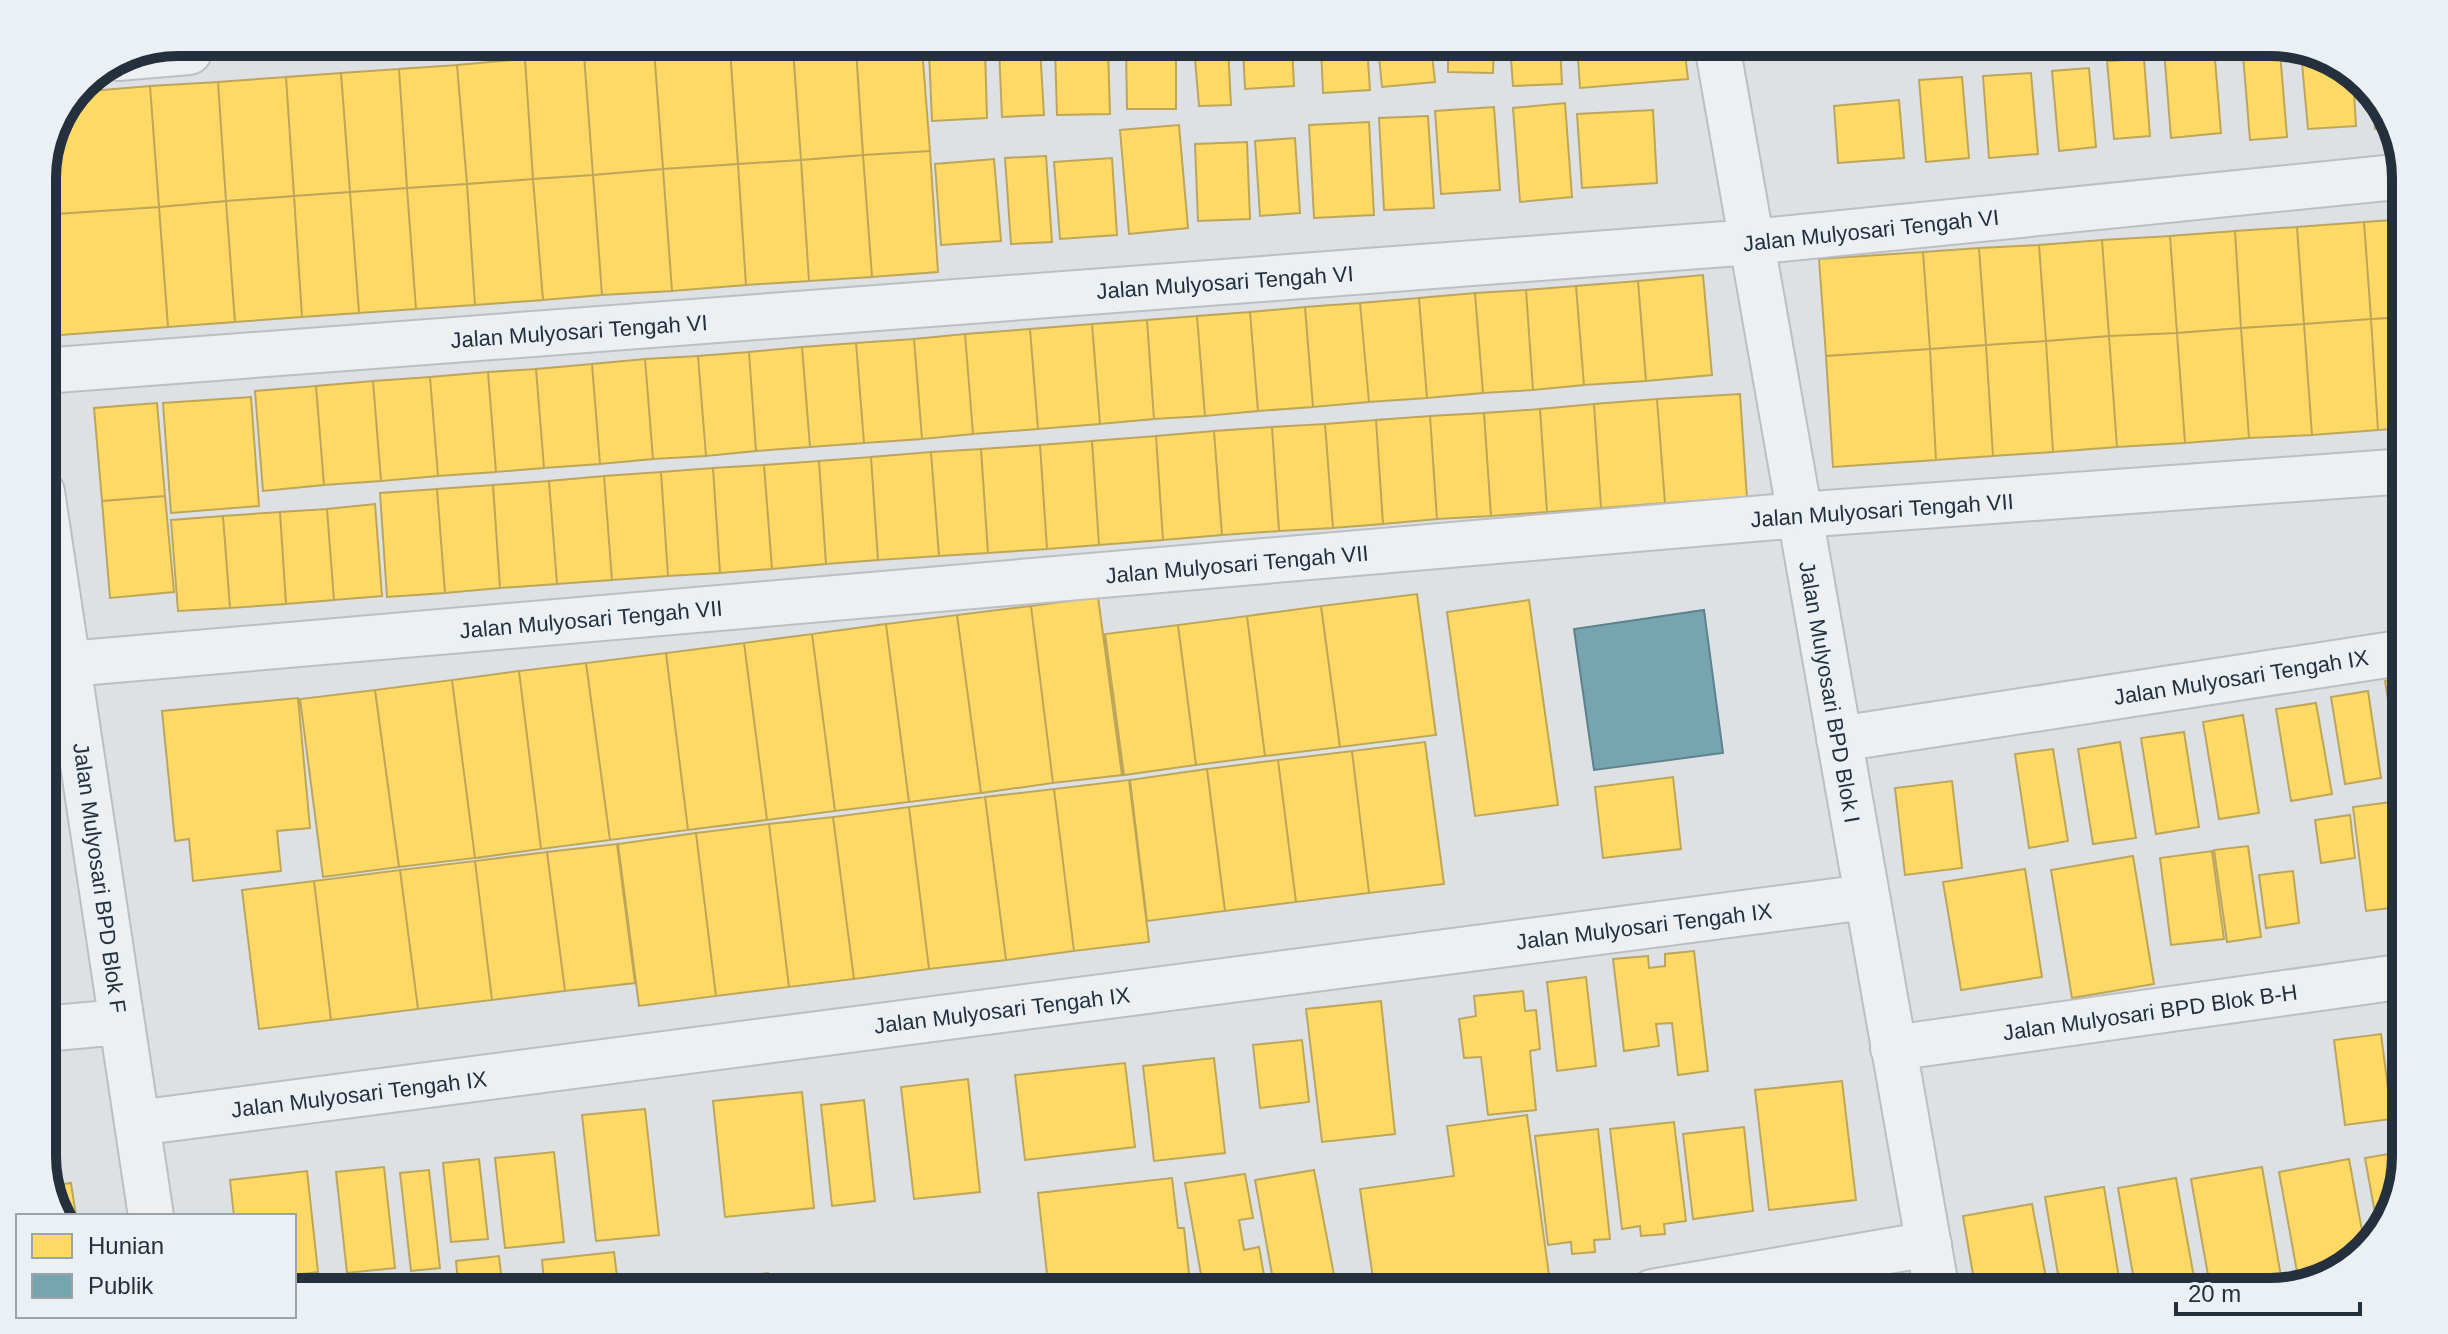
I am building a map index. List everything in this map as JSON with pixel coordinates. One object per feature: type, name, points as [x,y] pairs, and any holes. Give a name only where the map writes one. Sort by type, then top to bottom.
[{"type":"street","name":"Jalan Mulyosari BPD Blok I","points":[[1719,56],[1935,1278]]},
{"type":"street","name":"Jalan Mulyosari Tengah VI","points":[[56,370],[1752,242],[2392,177]]},
{"type":"street","name":"Jalan Mulyosari Tengah VII","points":[[68,664],[1799,515],[2392,472]]},
{"type":"street","name":"Jalan Mulyosari BPD Blok F","points":[[56,617],[68,664],[151,1214]]},
{"type":"street","name":"Jalan Mulyosari Tengah IX","points":[[1839,739],[2392,654]]},
{"type":"street","name":"Jalan Mulyosari Tengah IX","points":[[137,1123],[1866,897]]},
{"type":"street","name":"Jalan Mulyosari BPD Blok B-H","points":[[1893,1048],[2392,978]]},
{"type":"street","points":[[56,1028],[121,1022]]},
{"type":"street","points":[[1733,1278],[1929,1244]]},
{"type":"building: Hunian","points":[[584,56],[654,56],[663,169],[593,175]]},
{"type":"building: Hunian","points":[[584,56],[593,175],[533,179],[525,59]]},
{"type":"building: Hunian","points":[[654,56],[730,56],[738,164],[663,169]]},
{"type":"building: Hunian","points":[[730,56],[794,56],[801,160],[738,164]]},
{"type":"building: Hunian","points":[[794,56],[856,56],[863,155],[801,160]]},
{"type":"building: Hunian","points":[[856,56],[923,56],[930,151],[863,155]]},
{"type":"building: Hunian","points":[[929,56],[985,56],[987,118],[932,121]]},
{"type":"building: Hunian","points":[[999,56],[1040,56],[1044,115],[1002,117]]},
{"type":"building: Hunian","points":[[1055,56],[1108,56],[1110,114],[1057,115]]},
{"type":"building: Hunian","points":[[1126,56],[1176,56],[1176,109],[1127,109]]},
{"type":"building: Hunian","points":[[1195,56],[1228,56],[1231,105],[1199,106]]},
{"type":"building: Hunian","points":[[1243,56],[1292,56],[1294,86],[1245,89]]},
{"type":"building: Hunian","points":[[1321,56],[1368,56],[1370,90],[1323,93]]},
{"type":"building: Hunian","points":[[1379,56],[1432,56],[1435,82],[1382,87]]},
{"type":"building: Hunian","points":[[1448,56],[1494,56],[1493,73],[1448,72]]},
{"type":"building: Hunian","points":[[1511,56],[1561,56],[1562,84],[1513,86]]},
{"type":"building: Hunian","points":[[1578,56],[1685,56],[1688,79],[1580,88]]},
{"type":"building: Hunian","points":[[1901,56],[1951,56],[1901,60]]},
{"type":"building: Hunian","points":[[2164,56],[2215,56],[2221,133],[2171,138]]},
{"type":"building: Hunian","points":[[2243,56],[2280,57],[2287,137],[2250,140]]},
{"type":"building: Hunian","points":[[525,59],[533,179],[467,184],[457,65]]},
{"type":"building: Hunian","points":[[2144,59],[2150,136],[2114,139],[2107,61]]},
{"type":"building: Hunian","points":[[2310,62],[2324,69],[2354,90],[2356,126],[2308,129],[2302,63]]},
{"type":"building: Hunian","points":[[457,65],[467,184],[407,188],[399,69]]},
{"type":"building: Hunian","points":[[2089,68],[2096,147],[2059,151],[2052,71]]},
{"type":"building: Hunian","points":[[399,69],[407,188],[350,192],[341,73]]},
{"type":"building: Hunian","points":[[341,73],[350,192],[294,196],[286,77]]},
{"type":"building: Hunian","points":[[2031,73],[2038,154],[1989,158],[1983,76]]},
{"type":"building: Hunian","points":[[286,77],[294,196],[226,201],[218,82]]},
{"type":"building: Hunian","points":[[1962,77],[1969,158],[1926,162],[1919,80]]},
{"type":"building: Hunian","points":[[218,82],[226,201],[159,207],[150,86]]},
{"type":"building: Hunian","points":[[150,86],[159,207],[56,214],[56,170],[60,147],[69,124],[94,91]]},
{"type":"building: Hunian","points":[[1899,100],[1904,158],[1838,163],[1834,106]]},
{"type":"building: Hunian","points":[[1565,103],[1572,197],[1520,202],[1513,108]]},
{"type":"building: Hunian","points":[[1494,107],[1500,190],[1441,194],[1435,111]]},
{"type":"building: Hunian","points":[[1653,110],[1657,183],[1582,188],[1577,114]]},
{"type":"building: Hunian","points":[[2374,115],[2381,128],[2375,129]]},
{"type":"building: Hunian","points":[[1428,116],[1434,208],[1384,210],[1379,118]]},
{"type":"building: Hunian","points":[[1369,122],[1374,215],[1314,218],[1309,125]]},
{"type":"building: Hunian","points":[[1179,125],[1188,228],[1129,234],[1120,130]]},
{"type":"building: Hunian","points":[[1295,138],[1300,213],[1260,216],[1255,141]]},
{"type":"building: Hunian","points":[[1247,142],[1250,219],[1198,221],[1195,144]]},
{"type":"building: Hunian","points":[[930,151],[938,272],[872,277],[863,155]]},
{"type":"building: Hunian","points":[[863,155],[872,277],[809,281],[801,160]]},
{"type":"building: Hunian","points":[[1046,156],[1052,242],[1011,244],[1005,158]]},
{"type":"building: Hunian","points":[[1112,158],[1117,235],[1060,239],[1054,162]]},
{"type":"building: Hunian","points":[[994,159],[1001,241],[941,245],[935,164]]},
{"type":"building: Hunian","points":[[801,160],[809,281],[746,285],[738,164]]},
{"type":"building: Hunian","points":[[738,164],[746,285],[672,291],[663,169]]},
{"type":"building: Hunian","points":[[663,169],[672,291],[602,295],[593,175]]},
{"type":"building: Hunian","points":[[593,175],[602,295],[543,300],[533,179]]},
{"type":"building: Hunian","points":[[533,179],[543,300],[475,305],[467,184]]},
{"type":"building: Hunian","points":[[467,184],[475,305],[416,309],[407,188]]},
{"type":"building: Hunian","points":[[407,188],[416,309],[359,313],[350,192]]},
{"type":"building: Hunian","points":[[350,192],[359,313],[302,317],[294,196]]},
{"type":"building: Hunian","points":[[294,196],[302,317],[235,322],[226,201]]},
{"type":"building: Hunian","points":[[226,201],[235,322],[168,327],[159,207]]},
{"type":"building: Hunian","points":[[159,207],[168,327],[56,335],[56,214]]},
{"type":"building: Hunian","points":[[2392,220],[2392,318],[2371,319],[2364,222]]},
{"type":"building: Hunian","points":[[2364,222],[2371,319],[2304,324],[2297,227]]},
{"type":"building: Hunian","points":[[2297,227],[2304,324],[2241,328],[2235,231]]},
{"type":"building: Hunian","points":[[2235,231],[2241,328],[2177,333],[2170,236]]},
{"type":"building: Hunian","points":[[2170,236],[2177,333],[2109,336],[2102,240]]},
{"type":"building: Hunian","points":[[2102,240],[2109,336],[2046,341],[2039,245]]},
{"type":"building: Hunian","points":[[2039,245],[2046,341],[1986,345],[1979,248]]},
{"type":"building: Hunian","points":[[1979,248],[1986,345],[1930,349],[1923,252]]},
{"type":"building: Hunian","points":[[1923,252],[1930,349],[1826,356],[1819,259]]},
{"type":"building: Hunian","points":[[1703,275],[1712,375],[1646,381],[1638,281]]},
{"type":"building: Hunian","points":[[1638,281],[1646,381],[1584,385],[1576,286]]},
{"type":"building: Hunian","points":[[1576,286],[1584,385],[1533,390],[1526,290]]},
{"type":"building: Hunian","points":[[1526,290],[1533,390],[1483,393],[1475,293]]},
{"type":"building: Hunian","points":[[1475,293],[1483,393],[1427,398],[1419,298]]},
{"type":"building: Hunian","points":[[1419,298],[1427,398],[1369,402],[1360,303]]},
{"type":"building: Hunian","points":[[1360,303],[1369,402],[1313,407],[1305,307]]},
{"type":"building: Hunian","points":[[1305,307],[1313,407],[1258,411],[1250,312]]},
{"type":"building: Hunian","points":[[1250,312],[1258,411],[1205,416],[1197,316]]},
{"type":"building: Hunian","points":[[1197,316],[1205,416],[1154,419],[1147,320]]},
{"type":"building: Hunian","points":[[2392,318],[2392,429],[2378,430],[2371,319]]},
{"type":"building: Hunian","points":[[2371,319],[2378,430],[2312,435],[2304,324]]},
{"type":"building: Hunian","points":[[1147,320],[1154,419],[1100,424],[1092,324]]},
{"type":"building: Hunian","points":[[1092,324],[1100,424],[1038,429],[1030,329]]},
{"type":"building: Hunian","points":[[2304,324],[2312,435],[2249,438],[2241,328]]},
{"type":"building: Hunian","points":[[2241,328],[2249,438],[2185,443],[2177,333]]},
{"type":"building: Hunian","points":[[1030,329],[1038,429],[973,434],[965,334]]},
{"type":"building: Hunian","points":[[2177,333],[2185,443],[2117,447],[2109,336]]},
{"type":"building: Hunian","points":[[965,334],[973,434],[922,439],[914,339]]},
{"type":"building: Hunian","points":[[2109,336],[2117,447],[2053,452],[2046,341]]},
{"type":"building: Hunian","points":[[914,339],[922,439],[864,443],[856,343]]},
{"type":"building: Hunian","points":[[2046,341],[2053,452],[1993,456],[1986,345]]},
{"type":"building: Hunian","points":[[856,343],[864,443],[810,447],[802,347]]},
{"type":"building: Hunian","points":[[1986,345],[1993,456],[1936,460],[1930,349]]},
{"type":"building: Hunian","points":[[802,347],[810,447],[756,451],[749,352]]},
{"type":"building: Hunian","points":[[1930,349],[1936,460],[1833,467],[1826,356]]},
{"type":"building: Hunian","points":[[749,352],[756,451],[706,456],[698,356]]},
{"type":"building: Hunian","points":[[698,356],[706,456],[653,459],[645,359]]},
{"type":"building: Hunian","points":[[645,359],[653,459],[600,464],[592,364]]},
{"type":"building: Hunian","points":[[592,364],[600,464],[544,468],[536,369]]},
{"type":"building: Hunian","points":[[536,369],[544,468],[496,472],[488,372]]},
{"type":"building: Hunian","points":[[488,372],[496,472],[438,476],[430,377]]},
{"type":"building: Hunian","points":[[430,377],[438,476],[381,481],[373,381]]},
{"type":"building: Hunian","points":[[373,381],[381,481],[324,485],[316,386]]},
{"type":"building: Hunian","points":[[316,386],[324,485],[263,491],[255,391]]},
{"type":"building: Hunian","points":[[1740,394],[1747,498],[1665,503],[1657,399]]},
{"type":"building: Hunian","points":[[251,397],[259,506],[171,513],[163,403]]},
{"type":"building: Hunian","points":[[1657,399],[1665,503],[1601,508],[1594,404]]},
{"type":"building: Hunian","points":[[157,403],[165,496],[102,501],[94,408]]},
{"type":"building: Hunian","points":[[1594,404],[1601,508],[1547,512],[1540,409]]},
{"type":"building: Hunian","points":[[1540,409],[1547,512],[1491,516],[1484,413]]},
{"type":"building: Hunian","points":[[1484,413],[1491,516],[1437,519],[1430,416]]},
{"type":"building: Hunian","points":[[1430,416],[1437,519],[1383,524],[1376,420]]},
{"type":"building: Hunian","points":[[1376,420],[1383,524],[1333,528],[1325,424]]},
{"type":"building: Hunian","points":[[1325,424],[1333,528],[1279,531],[1272,427]]},
{"type":"building: Hunian","points":[[1272,427],[1279,531],[1222,535],[1214,431]]},
{"type":"building: Hunian","points":[[1214,431],[1222,535],[1163,540],[1156,436]]},
{"type":"building: Hunian","points":[[1156,436],[1163,540],[1099,545],[1092,441]]},
{"type":"building: Hunian","points":[[1092,441],[1099,545],[1047,549],[1040,445]]},
{"type":"building: Hunian","points":[[1040,445],[1047,549],[988,553],[981,449]]},
{"type":"building: Hunian","points":[[981,449],[988,553],[939,556],[931,452]]},
{"type":"building: Hunian","points":[[931,452],[939,556],[878,560],[871,457]]},
{"type":"building: Hunian","points":[[871,457],[878,560],[826,564],[819,461]]},
{"type":"building: Hunian","points":[[819,461],[826,564],[772,569],[764,465]]},
{"type":"building: Hunian","points":[[764,465],[772,569],[720,573],[713,468]]},
{"type":"building: Hunian","points":[[713,468],[720,573],[668,576],[661,472]]},
{"type":"building: Hunian","points":[[661,472],[668,576],[612,580],[604,476]]},
{"type":"building: Hunian","points":[[604,476],[612,580],[557,584],[549,481]]},
{"type":"building: Hunian","points":[[549,481],[557,584],[500,588],[493,485]]},
{"type":"building: Hunian","points":[[493,485],[500,588],[445,593],[437,489]]},
{"type":"building: Hunian","points":[[437,489],[445,593],[387,597],[380,493]]},
{"type":"building: Hunian","points":[[165,496],[174,592],[110,598],[102,501]]},
{"type":"building: Hunian","points":[[375,504],[382,596],[334,600],[327,509]]},
{"type":"building: Hunian","points":[[327,509],[334,600],[286,604],[280,512]]},
{"type":"building: Hunian","points":[[280,512],[286,604],[230,608],[223,516]]},
{"type":"building: Hunian","points":[[223,516],[230,608],[178,611],[171,520]]},
{"type":"building: Hunian","points":[[1417,594],[1436,735],[1340,747],[1321,606]]},
{"type":"building: Hunian","points":[[1098,597],[1122,775],[1053,783],[1031,606]]},
{"type":"building: Hunian","points":[[1529,600],[1558,805],[1475,816],[1447,612]]},
{"type":"building: Hunian","points":[[1031,606],[1053,783],[981,793],[957,615]]},
{"type":"building: Hunian","points":[[1321,606],[1340,747],[1265,756],[1247,616]]},
{"type":"building: Hunian","points":[[957,615],[981,793],[909,802],[886,624]]},
{"type":"building: Hunian","points":[[1247,616],[1265,756],[1196,765],[1178,625]]},
{"type":"building: Hunian","points":[[886,624],[909,802],[835,811],[812,634]]},
{"type":"building: Hunian","points":[[1178,625],[1196,765],[1124,775],[1105,634]]},
{"type":"building: Hunian","points":[[812,634],[835,811],[767,820],[744,643]]},
{"type":"building: Hunian","points":[[744,643],[767,820],[688,830],[666,653]]},
{"type":"building: Hunian","points":[[666,653],[688,830],[610,840],[586,663]]},
{"type":"building: Hunian","points":[[586,663],[610,840],[541,849],[519,671]]},
{"type":"building: Hunian","points":[[519,671],[541,849],[475,858],[452,680]]},
{"type":"building: Hunian","points":[[452,680],[475,858],[399,867],[375,690]]},
{"type":"building: Hunian","points":[[2392,680],[2392,724],[2385,681]]},
{"type":"building: Hunian","points":[[375,690],[399,867],[323,877],[300,699]]},
{"type":"building: Hunian","points":[[2368,691],[2381,778],[2345,784],[2331,697]]},
{"type":"building: Hunian","points":[[298,698],[310,828],[277,831],[281,871],[193,881],[189,839],[175,841],[162,711]]},
{"type":"building: Hunian","points":[[2316,703],[2332,794],[2291,801],[2276,709]]},
{"type":"building: Hunian","points":[[2243,715],[2259,813],[2219,819],[2203,722]]},
{"type":"building: Hunian","points":[[2184,732],[2199,827],[2156,834],[2141,738]]},
{"type":"building: Hunian","points":[[1425,742],[1444,884],[1369,893],[1352,751]]},
{"type":"building: Hunian","points":[[2120,742],[2136,838],[2093,844],[2078,749]]},
{"type":"building: Hunian","points":[[2053,749],[2068,841],[2029,848],[2015,754]]},
{"type":"building: Hunian","points":[[1352,751],[1369,893],[1296,902],[1278,760]]},
{"type":"building: Hunian","points":[[1278,760],[1296,902],[1225,911],[1207,769]]},
{"type":"building: Hunian","points":[[1207,769],[1225,911],[1147,921],[1130,780]]},
{"type":"building: Hunian","points":[[1673,777],[1681,849],[1603,858],[1595,787]]},
{"type":"building: Hunian","points":[[1129,780],[1149,942],[1074,951],[1054,789]]},
{"type":"building: Hunian","points":[[1952,781],[1962,868],[1905,875],[1895,788]]},
{"type":"building: Hunian","points":[[1054,789],[1074,951],[1006,960],[985,797]]},
{"type":"building: Hunian","points":[[985,797],[1006,960],[929,969],[909,807]]},
{"type":"building: Hunian","points":[[2392,802],[2392,908],[2366,911],[2353,807]]},
{"type":"building: Hunian","points":[[909,807],[929,969],[854,979],[833,817]]},
{"type":"building: Hunian","points":[[2350,815],[2355,858],[2321,863],[2315,820]]},
{"type":"building: Hunian","points":[[833,817],[854,979],[789,987],[769,824]]},
{"type":"building: Hunian","points":[[769,824],[789,987],[716,996],[696,833]]},
{"type":"building: Hunian","points":[[696,833],[716,996],[639,1006],[618,844]]},
{"type":"building: Hunian","points":[[617,844],[635,983],[565,991],[547,852]]},
{"type":"building: Hunian","points":[[2248,846],[2261,937],[2227,942],[2214,850]]},
{"type":"building: Hunian","points":[[2212,851],[2224,939],[2171,945],[2160,858]]},
{"type":"building: Hunian","points":[[547,852],[565,991],[492,1000],[475,861]]},
{"type":"building: Hunian","points":[[2133,856],[2154,984],[2072,998],[2051,870]]},
{"type":"building: Hunian","points":[[475,861],[492,1000],[418,1009],[400,870]]},
{"type":"building: Hunian","points":[[2025,869],[2042,977],[1961,990],[1943,882]]},
{"type":"building: Hunian","points":[[400,870],[418,1009],[331,1020],[314,881]]},
{"type":"building: Hunian","points":[[2293,871],[2299,923],[2266,928],[2259,875]]},
{"type":"building: Hunian","points":[[314,881],[331,1020],[259,1029],[242,890]]},
{"type":"building: Hunian","points":[[1694,951],[1708,1071],[1678,1075],[1672,1023],[1656,1024],[1659,1046],[1624,1051],[1613,959],[1648,956],[1649,968],[1665,966],[1665,954]]},
{"type":"building: Hunian","points":[[1586,977],[1596,1066],[1557,1071],[1547,982]]},
{"type":"building: Hunian","points":[[1523,991],[1525,1011],[1536,1010],[1540,1049],[1530,1051],[1536,1110],[1488,1115],[1481,1057],[1464,1058],[1459,1019],[1476,1016],[1474,996]]},
{"type":"building: Hunian","points":[[1381,1001],[1395,1134],[1322,1142],[1306,1009]]},
{"type":"building: Hunian","points":[[2381,1034],[2392,1119],[2345,1125],[2334,1040]]},
{"type":"building: Hunian","points":[[1302,1040],[1309,1102],[1260,1108],[1253,1045]]},
{"type":"building: Hunian","points":[[1214,1058],[1225,1153],[1154,1161],[1143,1066]]},
{"type":"building: Hunian","points":[[1125,1063],[1135,1147],[1025,1160],[1015,1075]]},
{"type":"building: Hunian","points":[[968,1079],[980,1192],[914,1199],[901,1087]]},
{"type":"building: Hunian","points":[[1842,1081],[1856,1200],[1769,1210],[1755,1090]]},
{"type":"building: Hunian","points":[[802,1092],[814,1208],[725,1217],[713,1101]]},
{"type":"building: Hunian","points":[[56,1093],[60,1148],[56,1148]]},
{"type":"building: Hunian","points":[[864,1100],[875,1201],[832,1206],[821,1105]]},
{"type":"building: Hunian","points":[[645,1109],[659,1235],[596,1241],[582,1115]]},
{"type":"building: Hunian","points":[[1527,1115],[1549,1278],[1373,1278],[1360,1189],[1454,1176],[1447,1126]]},
{"type":"building: Hunian","points":[[1674,1122],[1686,1221],[1664,1224],[1665,1234],[1641,1236],[1640,1226],[1622,1229],[1610,1129]]},
{"type":"building: Hunian","points":[[1744,1127],[1753,1211],[1693,1219],[1683,1134]]},
{"type":"building: Hunian","points":[[1598,1129],[1610,1239],[1594,1240],[1595,1252],[1572,1254],[1571,1242],[1548,1245],[1535,1136]]},
{"type":"building: Hunian","points":[[554,1152],[564,1242],[505,1248],[495,1158]]},
{"type":"building: Hunian","points":[[2392,1153],[2390,1180],[2375,1216],[2365,1158]]},
{"type":"building: Hunian","points":[[479,1159],[488,1239],[451,1242],[443,1163]]},
{"type":"building: Hunian","points":[[2349,1159],[2362,1236],[2338,1257],[2317,1269],[2298,1275],[2279,1172]]},
{"type":"building: Hunian","points":[[384,1167],[395,1268],[347,1273],[336,1172]]},
{"type":"building: Hunian","points":[[2262,1167],[2281,1277],[2209,1278],[2191,1179]]},
{"type":"building: Hunian","points":[[429,1170],[440,1268],[411,1271],[400,1173]]},
{"type":"building: Hunian","points":[[1314,1170],[1335,1278],[1273,1278],[1255,1180]]},
{"type":"building: Hunian","points":[[307,1171],[318,1272],[296,1275],[296,1214],[234,1214],[230,1180]]},
{"type":"building: Hunian","points":[[1245,1174],[1253,1218],[1239,1220],[1244,1250],[1259,1247],[1265,1278],[1202,1278],[1185,1183]]},
{"type":"building: Hunian","points":[[1172,1178],[1178,1228],[1184,1228],[1189,1278],[1047,1278],[1038,1193]]},
{"type":"building: Hunian","points":[[2176,1178],[2194,1278],[2134,1278],[2118,1188]]},
{"type":"building: Hunian","points":[[71,1183],[76,1214],[69,1210],[59,1185]]},
{"type":"building: Hunian","points":[[2104,1187],[2119,1278],[2059,1278],[2045,1197]]},
{"type":"building: Hunian","points":[[2032,1204],[2046,1278],[1974,1278],[1963,1216]]},
{"type":"building: Hunian","points":[[614,1252],[617,1278],[544,1278],[542,1260]]},
{"type":"building: Hunian","points":[[499,1256],[501,1278],[458,1278],[456,1261]]},
{"type":"building: Hunian","points":[[768,1273],[769,1278],[724,1278]]},
{"type":"building: Publik","points":[[1704,610],[1723,753],[1594,770],[1574,629]]}]
